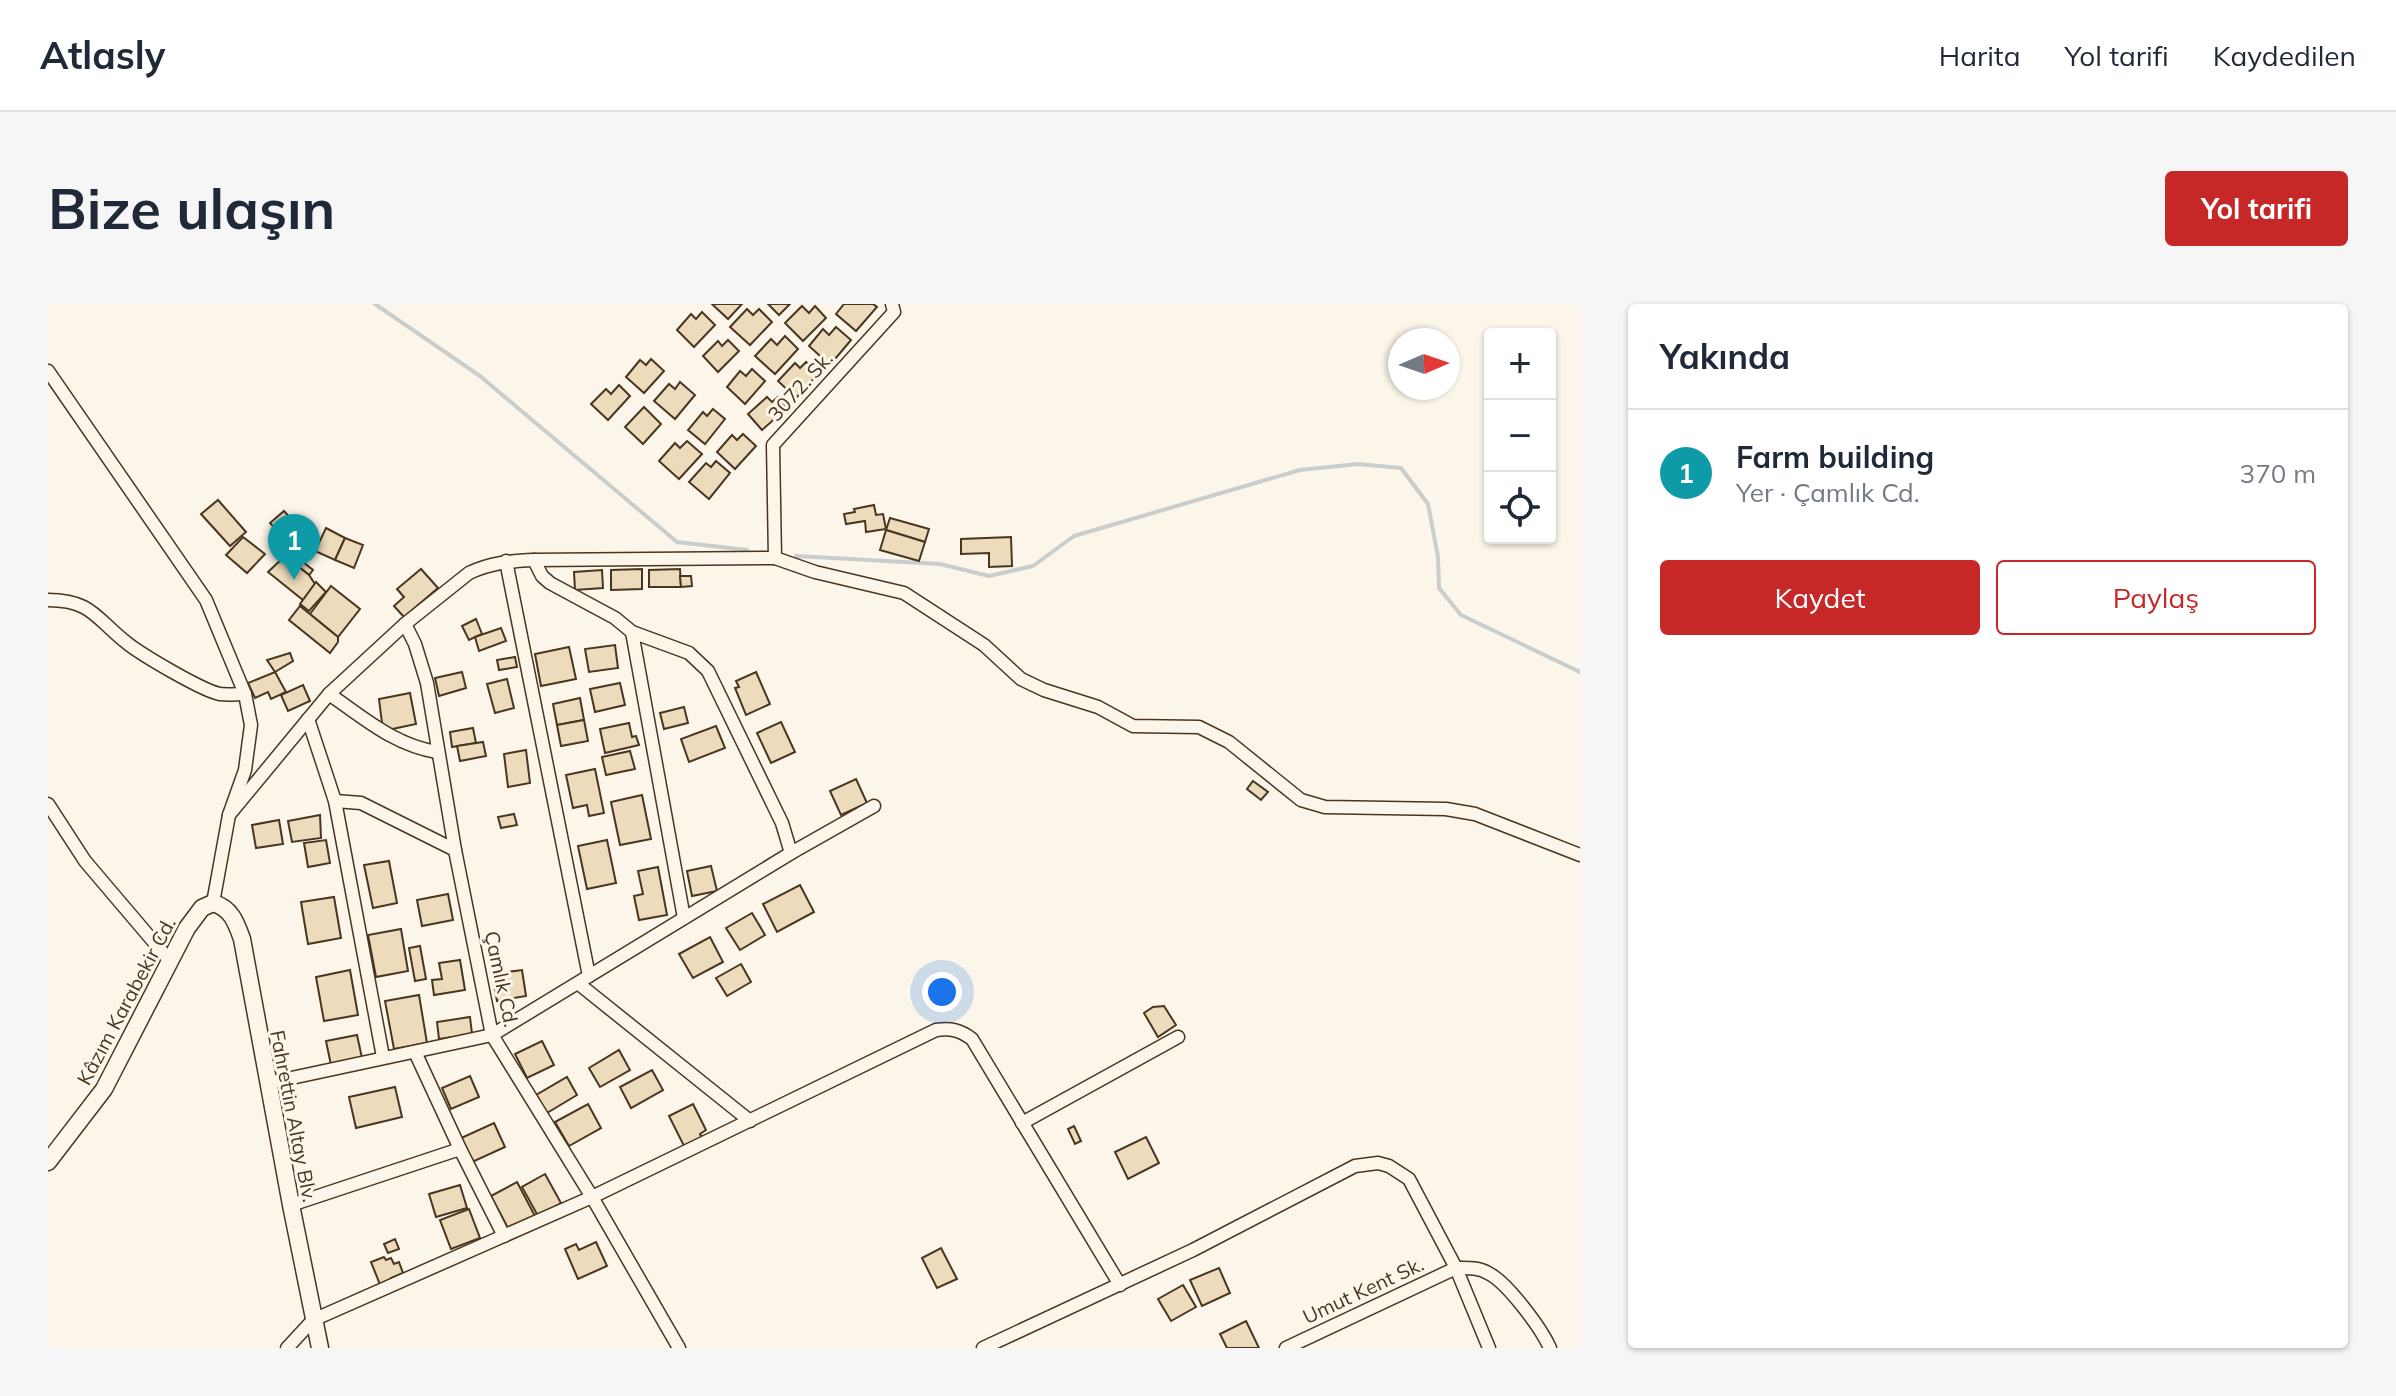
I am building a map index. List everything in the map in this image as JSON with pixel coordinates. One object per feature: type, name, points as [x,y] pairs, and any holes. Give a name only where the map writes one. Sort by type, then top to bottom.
[{"type":"street","name":"3072. Sk.","points":[[775,558],[773,445],[894,312],[892,304]]},
{"type":"street","points":[[48,371],[206,600],[245,694],[251,725],[245,770],[229,815],[213,903]]},
{"type":"street","points":[[229,815],[329,694],[405,624],[469,573],[506,561],[775,558],[815,572],[904,593],[984,645],[1021,679],[1044,690],[1098,707],[1133,726],[1199,727],[1229,742],[1301,800],[1325,807],[1446,809],[1475,814],[1580,855]]},
{"type":"street","points":[[534,560],[542,576],[550,583],[615,618],[632,632],[679,648],[708,671],[782,823],[791,853]]},
{"type":"street","points":[[506,561],[584,980],[750,1121]]},
{"type":"street","points":[[48,600],[70,600],[97,614],[127,643],[198,686],[220,694],[245,694]]},
{"type":"street","name":"Çamlık Cd.","points":[[405,624],[427,683],[455,850],[492,1035],[592,1197],[679,1348]]},
{"type":"street","points":[[632,632],[684,918]]},
{"type":"street","points":[[329,694],[387,735],[407,745],[437,752]]},
{"type":"street","points":[[308,719],[335,801],[383,1057]]},
{"type":"street","points":[[335,801],[361,803],[455,850]]},
{"type":"street","points":[[48,804],[85,861],[170,961]]},
{"type":"street","points":[[268,1083],[492,1035],[874,806]]},
{"type":"street","name":"Kâzım Karabekir Cd.","points":[[48,1162],[104,1089],[187,928],[202,908],[213,903]]},
{"type":"street","name":"Fahrettin Altay Blv.","points":[[213,903],[228,911],[242,939],[320,1348]]},
{"type":"street","points":[[287,1348],[313,1320],[592,1197],[936,1030],[947,1029],[972,1039],[1120,1285]]},
{"type":"street","points":[[1022,1123],[1178,1037]]},
{"type":"street","points":[[415,1052],[504,1236]]},
{"type":"street","points":[[291,1205],[460,1149]]},
{"type":"street","points":[[983,1348],[1120,1285],[1355,1166],[1367,1163],[1389,1166],[1409,1179],[1456,1268],[1489,1348]]},
{"type":"street","points":[[1456,1268],[1473,1268],[1498,1279],[1534,1321],[1550,1348]]},
{"type":"street","name":"Umut Kent Sk.","points":[[1286,1348],[1456,1268]]},
{"type":"building","points":[[712,304],[742,304],[728,319]]},
{"type":"building","points":[[768,304],[790,304],[779,315]]},
{"type":"building","points":[[844,304],[873,304],[877,307],[856,331],[836,314]]},
{"type":"building","points":[[802,306],[809,313],[815,306],[826,318],[803,341],[785,323]]},
{"type":"building","points":[[747,309],[753,315],[759,309],[772,322],[750,345],[730,327]]},
{"type":"building","points":[[702,312],[715,325],[694,347],[677,330],[691,314],[696,319]]},
{"type":"building","points":[[836,327],[851,340],[830,365],[809,346],[823,329],[829,335]]},
{"type":"building","points":[[785,336],[798,349],[775,374],[755,356],[771,339],[777,345]]},
{"type":"building","points":[[728,340],[739,351],[718,372],[703,356],[718,341],[722,346]]},
{"type":"building","points":[[651,359],[664,371],[644,393],[626,377],[640,360],[646,365]]},
{"type":"building","points":[[806,362],[818,374],[796,398],[778,381],[795,363],[800,368]]},
{"type":"building","points":[[752,369],[765,381],[745,404],[727,387],[740,371],[746,376]]},
{"type":"building","points":[[680,382],[695,395],[675,419],[654,401],[669,384],[675,389]]},
{"type":"building","points":[[619,385],[630,396],[608,420],[591,404],[606,389],[611,394]]},
{"type":"building","points":[[767,397],[772,402],[778,397],[787,408],[762,430],[748,414]]},
{"type":"building","points":[[644,407],[661,424],[643,444],[625,427]]},
{"type":"building","points":[[713,409],[725,419],[705,444],[688,430],[703,412],[707,416]]},
{"type":"building","points":[[743,434],[756,446],[735,469],[717,452],[732,435],[737,440]]},
{"type":"building","points":[[687,441],[702,454],[679,479],[659,461],[675,443],[680,448]]},
{"type":"building","points":[[716,461],[730,473],[709,499],[689,482],[706,463],[711,467]]},
{"type":"building","points":[[218,500],[246,532],[230,546],[201,514]]},
{"type":"building","points":[[874,505],[876,515],[883,514],[886,529],[866,532],[865,521],[846,524],[844,514]]},
{"type":"building","points":[[284,511],[301,530],[283,537],[270,523]]},
{"type":"building","points":[[890,518],[929,529],[925,542],[886,530]]},
{"type":"building","points":[[326,528],[345,538],[335,560],[315,551]]},
{"type":"building","points":[[886,530],[925,542],[919,561],[880,550]]},
{"type":"building","points":[[243,537],[265,554],[247,573],[226,555]]},
{"type":"building","points":[[1011,537],[1012,566],[989,567],[989,553],[961,554],[961,539]]},
{"type":"building","points":[[345,538],[363,545],[354,568],[335,560]]},
{"type":"building","points":[[289,551],[313,570],[309,575],[285,556]]},
{"type":"building","points":[[285,556],[309,575],[315,584],[303,600],[268,572]]},
{"type":"building","points":[[421,569],[438,588],[404,617],[394,606],[404,597],[397,589]]},
{"type":"building","points":[[642,569],[642,589],[611,590],[611,570]]},
{"type":"building","points":[[680,569],[681,587],[649,587],[649,570]]},
{"type":"building","points":[[602,570],[603,588],[575,590],[574,572]]},
{"type":"building","points":[[680,576],[691,576],[692,586],[681,587]]},
{"type":"building","points":[[316,582],[326,592],[309,611],[300,604]]},
{"type":"building","points":[[331,586],[360,609],[338,637],[310,614]]},
{"type":"building","points":[[300,606],[338,637],[330,653],[289,620]]},
{"type":"building","points":[[476,619],[482,634],[469,640],[462,626]]},
{"type":"building","points":[[501,628],[506,641],[479,651],[475,637]]},
{"type":"building","points":[[615,645],[618,668],[589,672],[585,649]]},
{"type":"building","points":[[569,647],[576,679],[541,686],[535,654]]},
{"type":"building","points":[[290,653],[293,661],[275,672],[267,660]]},
{"type":"building","points":[[515,657],[517,667],[499,670],[497,660]]},
{"type":"building","points":[[275,672],[286,692],[271,699],[268,692],[255,698],[248,683]]},
{"type":"building","points":[[462,672],[466,688],[439,696],[435,678]]},
{"type":"building","points":[[756,672],[770,704],[746,715],[735,688],[739,687],[736,681]]},
{"type":"building","points":[[507,679],[514,708],[495,713],[487,684]]},
{"type":"building","points":[[620,683],[625,705],[595,712],[590,689]]},
{"type":"building","points":[[303,685],[310,701],[288,711],[281,695]]},
{"type":"building","points":[[410,693],[416,724],[383,731],[379,699]]},
{"type":"building","points":[[580,698],[584,720],[557,725],[553,704]]},
{"type":"building","points":[[684,707],[688,723],[664,729],[660,713]]},
{"type":"building","points":[[584,720],[588,741],[561,746],[557,725]]},
{"type":"building","points":[[781,722],[795,752],[771,763],[757,733]]},
{"type":"building","points":[[629,723],[632,737],[636,736],[639,745],[605,753],[600,729]]},
{"type":"building","points":[[716,726],[725,748],[689,762],[681,739]]},
{"type":"building","points":[[473,728],[476,743],[452,747],[450,732]]},
{"type":"building","points":[[483,742],[486,756],[460,761],[457,746]]},
{"type":"building","points":[[526,750],[530,783],[508,787],[504,754]]},
{"type":"building","points":[[630,751],[635,769],[606,775],[602,757]]},
{"type":"building","points":[[595,769],[604,813],[589,816],[587,805],[573,808],[566,775]]},
{"type":"building","points":[[856,779],[867,803],[841,815],[830,791]]},
{"type":"building","points":[[1253,781],[1268,792],[1261,800],[1247,789]]},
{"type":"building","points":[[642,795],[651,839],[620,845],[611,802]]},
{"type":"building","points":[[514,814],[517,825],[501,828],[498,817]]},
{"type":"building","points":[[320,815],[321,838],[292,842],[288,821]]},
{"type":"building","points":[[279,820],[283,844],[256,848],[252,825]]},
{"type":"building","points":[[326,840],[330,863],[308,867],[304,843]]},
{"type":"building","points":[[607,840],[616,883],[587,889],[578,846]]},
{"type":"building","points":[[389,861],[397,903],[373,908],[364,865]]},
{"type":"building","points":[[711,866],[717,891],[692,896],[687,871]]},
{"type":"building","points":[[658,867],[667,915],[639,920],[634,896],[643,894],[638,871]]},
{"type":"building","points":[[800,885],[814,912],[777,932],[763,904]]},
{"type":"building","points":[[448,894],[453,920],[422,926],[417,900]]},
{"type":"building","points":[[334,897],[341,938],[308,944],[301,902]]},
{"type":"building","points":[[752,913],[765,935],[740,950],[726,928]]},
{"type":"building","points":[[401,929],[408,971],[376,977],[368,935]]},
{"type":"building","points":[[710,937],[723,962],[693,978],[679,954]]},
{"type":"building","points":[[420,946],[426,979],[415,981],[409,948]]},
{"type":"building","points":[[460,960],[465,990],[434,995],[432,980],[442,979],[439,963]]},
{"type":"building","points":[[741,964],[751,982],[727,996],[716,978]]},
{"type":"building","points":[[350,970],[358,1015],[324,1021],[316,977]]},
{"type":"building","points":[[522,970],[526,996],[497,1001],[492,974]]},
{"type":"building","points":[[419,995],[427,1043],[394,1049],[385,1001]]},
{"type":"building","points":[[1164,1006],[1176,1025],[1158,1037],[1144,1013],[1153,1007]]},
{"type":"building","points":[[470,1017],[472,1034],[439,1039],[437,1022]]},
{"type":"building","points":[[357,1035],[362,1058],[331,1065],[326,1041]]},
{"type":"building","points":[[542,1041],[554,1065],[527,1078],[515,1054]]},
{"type":"building","points":[[619,1050],[630,1070],[600,1087],[589,1068]]},
{"type":"building","points":[[652,1070],[663,1090],[631,1108],[620,1087]]},
{"type":"building","points":[[470,1076],[479,1097],[451,1109],[442,1088]]},
{"type":"building","points":[[567,1077],[577,1095],[547,1113],[536,1095]]},
{"type":"building","points":[[395,1087],[402,1117],[356,1128],[349,1097]]},
{"type":"building","points":[[588,1104],[601,1128],[569,1146],[555,1122]]},
{"type":"building","points":[[693,1104],[706,1130],[700,1134],[702,1138],[684,1146],[669,1116]]},
{"type":"building","points":[[494,1123],[505,1147],[470,1163],[459,1139]]},
{"type":"building","points":[[1074,1126],[1081,1141],[1075,1144],[1068,1129]]},
{"type":"building","points":[[1146,1137],[1159,1163],[1128,1179],[1115,1152]]},
{"type":"building","points":[[545,1174],[561,1203],[538,1216],[522,1187]]},
{"type":"building","points":[[517,1182],[535,1216],[509,1230],[491,1196]]},
{"type":"building","points":[[460,1185],[467,1208],[436,1217],[429,1194]]},
{"type":"building","points":[[469,1209],[480,1238],[451,1249],[440,1220]]},
{"type":"building","points":[[395,1239],[399,1249],[388,1253],[384,1244]]},
{"type":"building","points":[[596,1242],[607,1266],[578,1279],[565,1249],[576,1244],[579,1250]]},
{"type":"building","points":[[941,1248],[957,1279],[937,1288],[922,1258]]},
{"type":"building","points":[[384,1257],[386,1260],[391,1258],[394,1264],[399,1262],[403,1273],[391,1278],[393,1283],[381,1287],[371,1262]]},
{"type":"building","points":[[1219,1268],[1230,1293],[1202,1306],[1190,1280]]},
{"type":"building","points":[[1183,1285],[1196,1307],[1171,1321],[1158,1299]]},
{"type":"building","points":[[1246,1321],[1259,1348],[1227,1348],[1220,1334]]},
{"type":"waterway","points":[[375,304],[480,376],[677,542],[747,550]]},
{"type":"waterway","points":[[796,556],[940,564],[989,576],[1033,566],[1074,536],[1300,470],[1358,464],[1401,468],[1428,504],[1438,557],[1439,588],[1461,615],[1580,672]]},
{"type":"place","name":"Farm building","points":[[294,580]]}]
